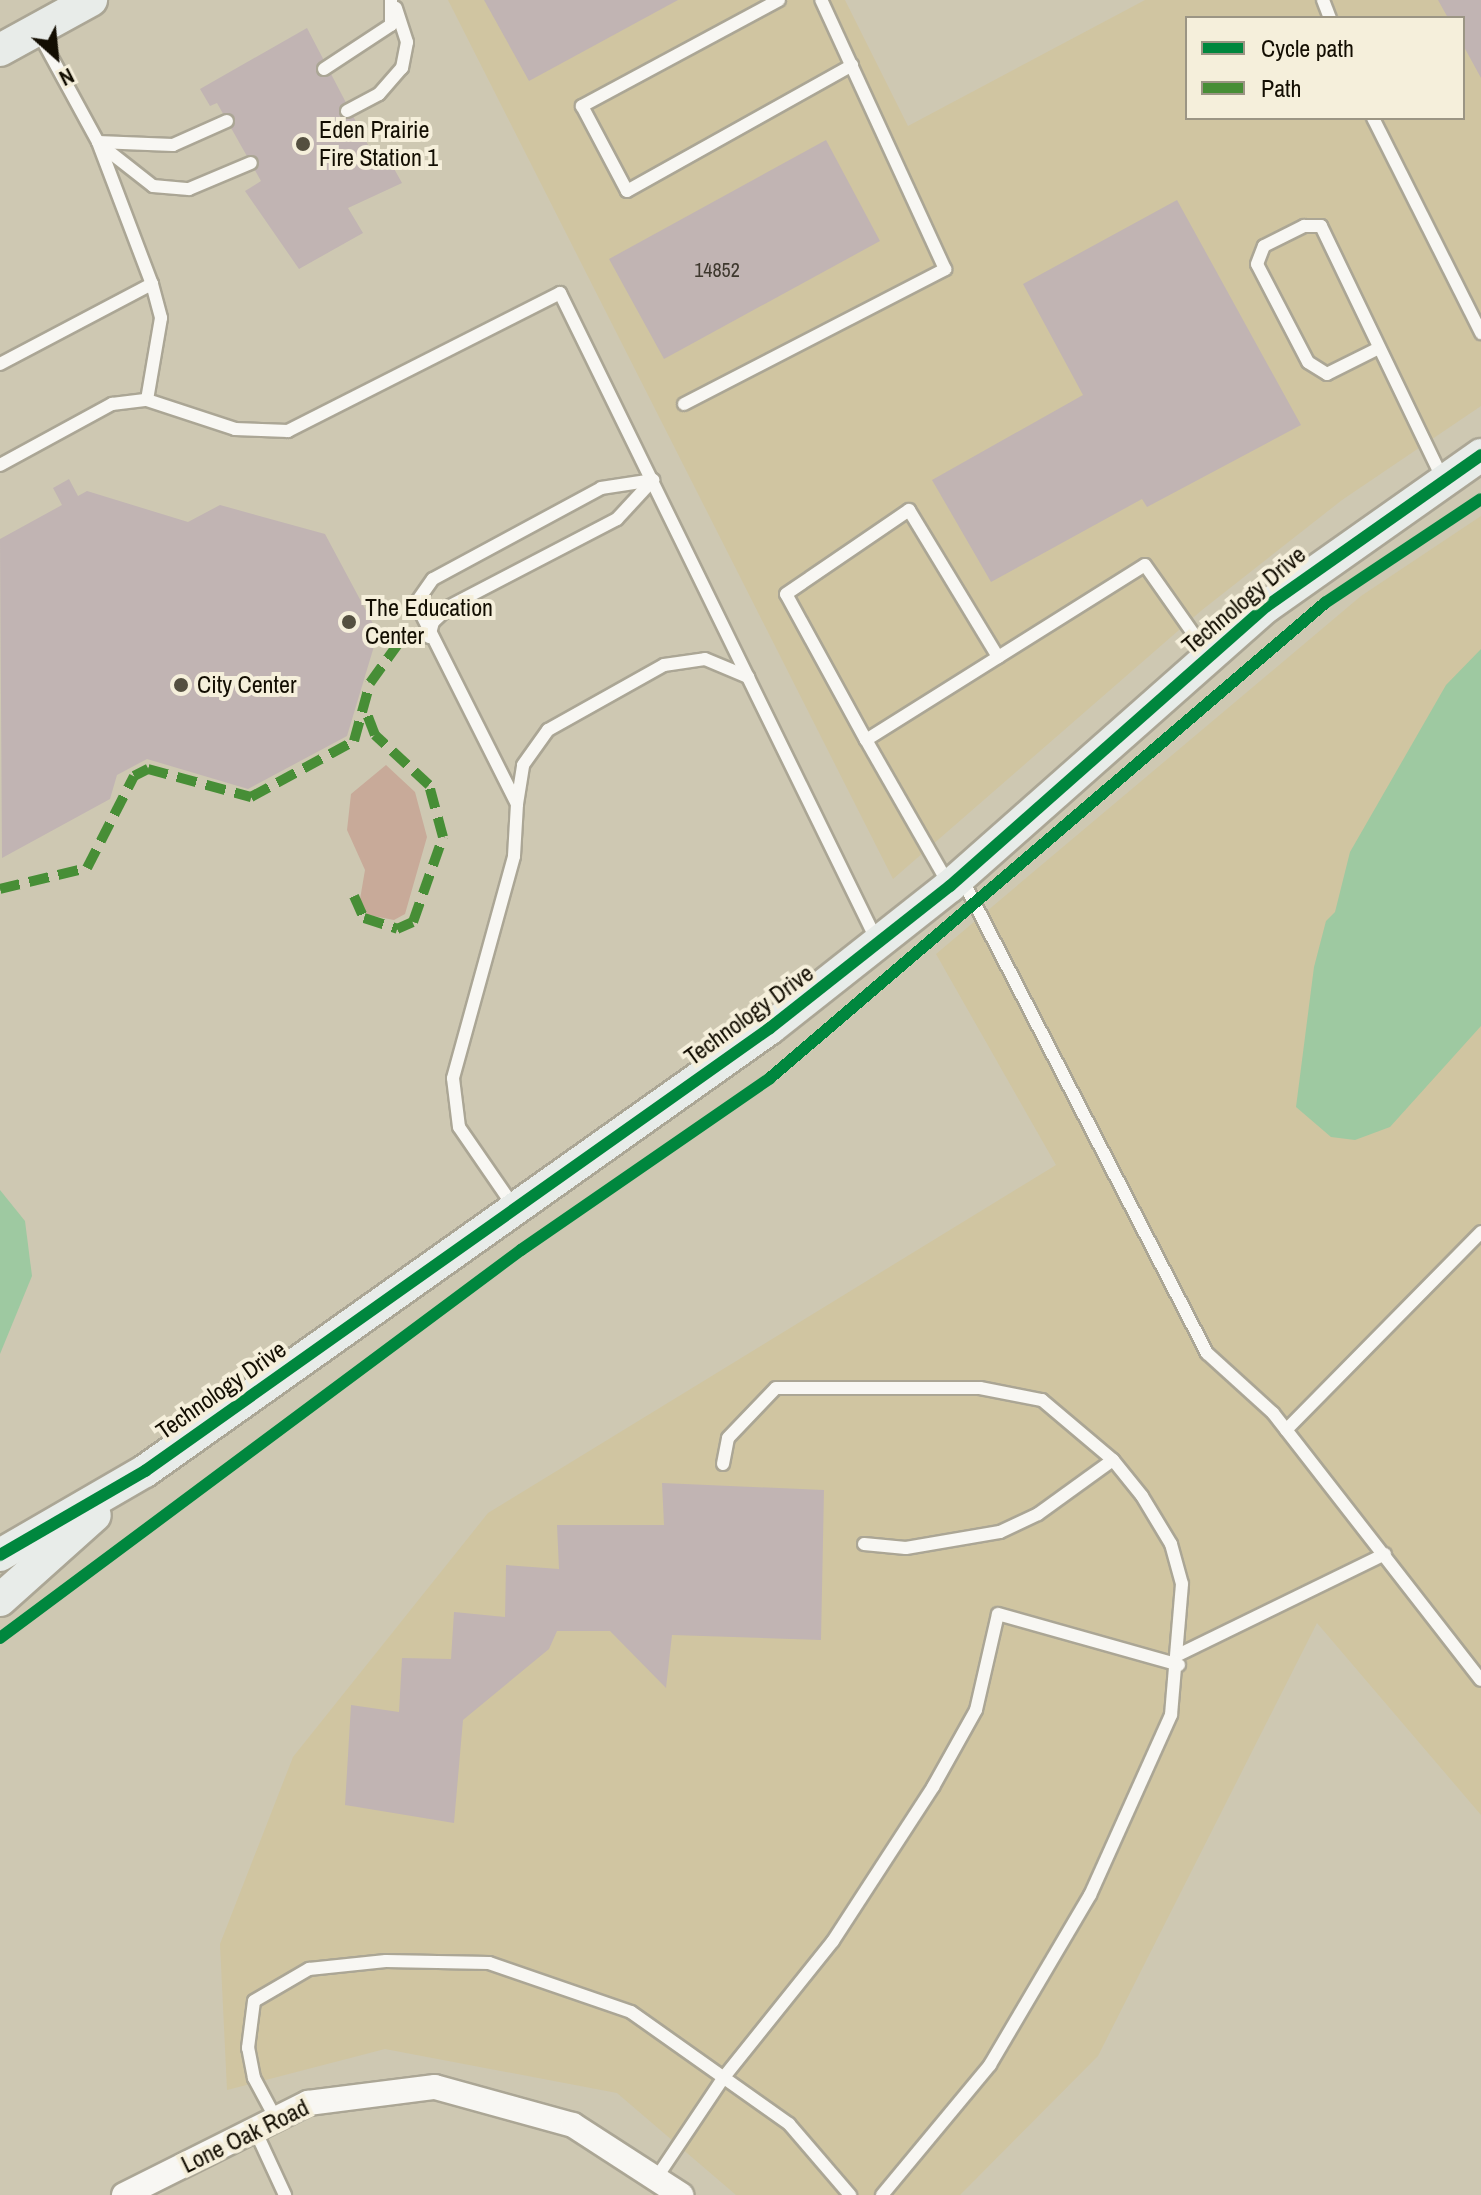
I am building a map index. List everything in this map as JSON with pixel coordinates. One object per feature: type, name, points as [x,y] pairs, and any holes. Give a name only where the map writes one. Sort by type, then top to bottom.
[{"type":"street","points":[[0,50],[91,0]]},
{"type":"street","name":"Technology Drive","points":[[0,1555],[145,1471],[516,1209],[879,945],[1209,656],[1328,559],[1481,455]]},
{"type":"street","name":"Technology Drive","points":[[0,1600],[145,1471]]},
{"type":"street","name":"Lone Oak Road","points":[[124,2195],[158,2188],[265,2124],[308,2103],[435,2087],[573,2125],[681,2195]]},
{"type":"lane","points":[[779,0],[582,106],[627,191],[852,65]]},
{"type":"lane","points":[[684,404],[945,269],[821,0]]},
{"type":"lane","points":[[324,69],[371,43],[391,25],[394,4]]},
{"type":"lane","points":[[347,111],[379,94],[402,68],[407,42],[394,4]]},
{"type":"lane","points":[[36,30],[98,142],[152,284],[161,318],[147,400]]},
{"type":"lane","points":[[1374,120],[1481,333]]},
{"type":"lane","points":[[98,142],[173,145],[227,121]]},
{"type":"lane","points":[[98,142],[125,170],[153,186],[189,189],[251,163]]},
{"type":"lane","points":[[1379,348],[1327,374],[1308,362],[1257,264],[1264,246],[1304,226],[1321,226],[1443,480]]},
{"type":"lane","points":[[0,364],[152,284]]},
{"type":"lane","points":[[0,465],[112,404],[147,400],[235,429],[288,431],[560,293],[879,945]]},
{"type":"lane","points":[[517,804],[429,637],[416,603],[433,579],[601,488],[653,480]]},
{"type":"lane","points":[[429,637],[433,622],[450,606],[617,519],[653,480]]},
{"type":"lane","points":[[998,657],[909,510],[786,594],[866,740],[955,881],[1207,1353],[1286,1430],[1481,1680]]},
{"type":"lane","points":[[866,740],[1145,565],[1209,656]]},
{"type":"lane","points":[[516,1209],[459,1127],[453,1078],[514,856],[523,765],[548,730],[664,665],[705,659],[748,677]]},
{"type":"lane","points":[[1286,1430],[1481,1232]]},
{"type":"lane","points":[[723,1464],[728,1438],[776,1388],[820,1384],[980,1388],[1042,1400],[1113,1460],[1171,1544],[1182,1584],[1179,1660],[1171,1715],[1090,1895],[990,2065],[882,2195]]},
{"type":"lane","points":[[864,1544],[906,1548],[1000,1532],[1038,1514],[1113,1460]]},
{"type":"lane","points":[[657,2177],[724,2077],[833,1941],[933,1787],[976,1710],[998,1614],[1179,1660],[1385,1554]]},
{"type":"lane","points":[[285,2195],[248,2048],[254,2001],[309,1969],[386,1961],[489,1963],[631,2012],[789,2124],[850,2195]]},
{"type":"shaded area","points":[[448,0],[845,0],[908,126],[1145,0],[1481,0],[1481,406],[1342,500],[1202,610],[893,879]]},
{"type":"shaded area","points":[[1481,516],[1481,1815],[1317,1623],[1098,2056],[960,2195],[736,2195],[617,2093],[385,2049],[227,2090],[220,1944],[293,1757],[488,1513],[1056,1165],[936,954],[1361,596]]},
{"type":"shaded area","points":[[1481,649],[1481,1026],[1390,1127],[1355,1140],[1331,1137],[1296,1107],[1314,967],[1326,921],[1335,912],[1350,852],[1446,685]]},
{"type":"shaded area","points":[[386,765],[415,792],[427,837],[405,914],[394,920],[368,915],[359,905],[365,870],[347,830],[351,794]]},
{"type":"shaded area","points":[[0,1190],[25,1221],[32,1276],[0,1354]]},
{"type":"building","points":[[484,0],[678,0],[529,81]]},
{"type":"building","points":[[1438,0],[1481,0],[1481,78],[1465,49],[1465,16],[1447,16]]},
{"type":"building","name":"Eden Prairie Fire Station 1","points":[[307,28],[377,162],[387,156],[402,183],[348,208],[363,233],[299,269],[245,191],[261,181],[217,103],[210,106],[200,89]]},
{"type":"building","points":[[826,140],[880,241],[664,359],[609,259]]},
{"type":"building","points":[[1177,200],[1301,425],[1147,507],[1142,499],[991,582],[932,480],[1083,395],[1023,284]]},
{"type":"building","name":"City Center","points":[[69,479],[78,496],[87,491],[188,522],[220,505],[325,534],[378,633],[347,736],[248,789],[147,759],[117,775],[110,799],[2,858],[0,539],[62,505],[53,488]]},
{"type":"building","points":[[662,1483],[824,1490],[821,1640],[672,1635],[666,1688],[610,1631],[557,1631],[549,1649],[463,1720],[454,1823],[345,1805],[351,1705],[399,1712],[402,1658],[451,1659],[454,1612],[505,1617],[506,1565],[559,1569],[557,1525],[664,1525]]},
{"type":"marked path","points":[[0,889],[87,868],[134,776],[148,769],[251,797],[354,741],[370,683],[398,644]]},
{"type":"marked path","points":[[354,896],[364,918],[397,929],[413,922],[443,837],[429,785],[375,735],[364,707]]},
{"type":"cycle path","points":[[0,1555],[145,1471],[770,1028],[950,886],[1267,606],[1481,455]]},
{"type":"cycle path","points":[[0,1638],[521,1250],[770,1078],[1325,603],[1481,499]]},
{"type":"place","name":"Eden Prairie Fire Station 1","points":[[303,144]]},
{"type":"place","name":"The Education Center","points":[[349,622]]},
{"type":"place","name":"City Center","points":[[181,685]]}]
